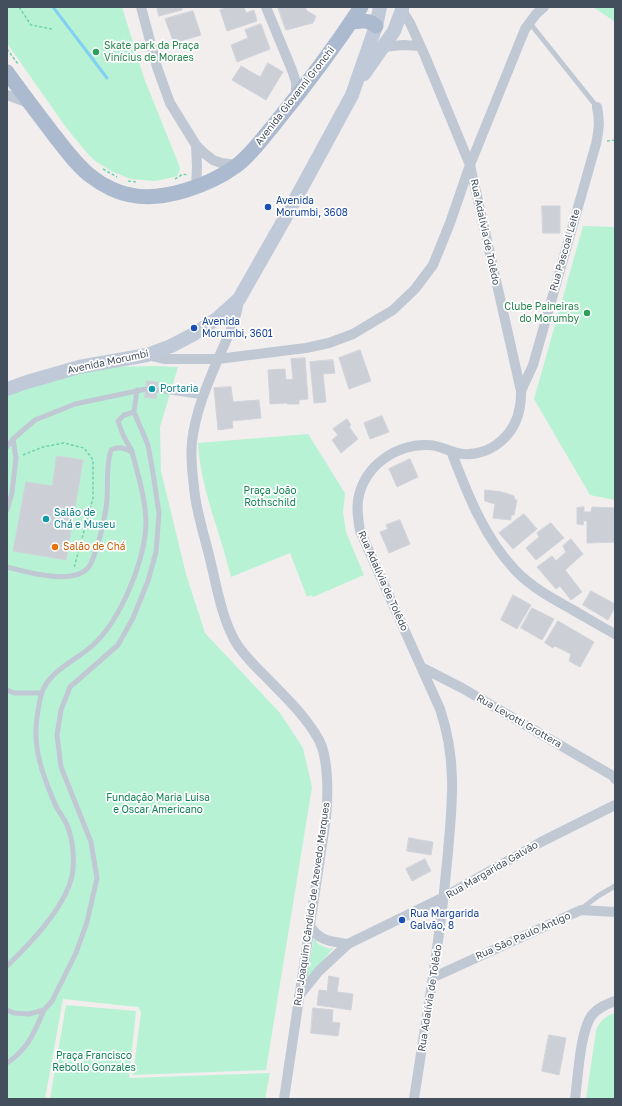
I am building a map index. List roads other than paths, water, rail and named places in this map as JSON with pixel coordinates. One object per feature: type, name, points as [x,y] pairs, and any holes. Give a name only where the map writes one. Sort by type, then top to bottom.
[{"type":"main road","name":"Avenida Giovanni Gronchi","points":[[7,72],[76,163],[93,178],[130,195],[149,196],[175,193],[197,182],[208,182],[237,165],[254,148],[296,98],[352,22],[361,7]]},
{"type":"main road","name":"Avenida Giovanni Gronchi","points":[[352,22],[372,7]]},
{"type":"main road","name":"Avenida Morumbi","points":[[7,389],[79,367],[146,355],[171,346],[194,334],[218,318],[239,299],[290,211],[357,84],[376,26],[380,7]]},
{"type":"main road","name":"Avenida Morumbi","points":[[357,84],[394,31],[402,9]]},
{"type":"main road","points":[[352,22],[368,21],[376,26]]},
{"type":"street","points":[[140,7],[157,66],[170,103],[196,145],[213,160],[221,163],[237,165]]},
{"type":"street","points":[[266,7],[296,82],[296,98]]},
{"type":"street","points":[[146,355],[164,360],[218,359],[306,348],[329,343],[353,334],[393,310],[415,289],[433,265],[453,217],[470,165],[525,29],[529,22],[544,7]]},
{"type":"street","name":"Rua Adalívia de Tolêdo","points":[[402,9],[433,74],[470,165],[521,391],[521,406],[517,419],[510,432],[501,442],[491,449],[471,454],[462,454],[443,447],[428,445],[398,450],[378,463],[367,476],[359,495],[358,517],[360,531],[440,709],[446,727],[450,748],[453,781],[452,808],[444,897],[434,977],[427,1011],[414,1099]]},
{"type":"street","points":[[383,47],[404,45],[420,46]]},
{"type":"street","points":[[7,95],[29,103]]},
{"type":"street","name":"Rua Pascoal Leite","points":[[521,391],[533,365],[596,144],[600,118],[597,107]]},
{"type":"street","points":[[196,145],[197,182]]},
{"type":"street","name":"Rua Joaquim Cândido de Azevedo Marques","points":[[239,299],[235,319],[218,359],[195,425],[191,466],[195,498],[228,626],[236,642],[247,658],[303,716],[320,741],[325,760],[328,790],[326,818],[284,1099]]},
{"type":"street","points":[[451,451],[465,488],[486,530],[504,558],[517,572],[536,588],[615,634]]},
{"type":"street","name":"Rua Levotti Grottera","points":[[421,667],[462,688],[613,776],[615,779]]},
{"type":"street","name":"Rua Margarida Galvão","points":[[299,996],[319,972],[348,944],[444,897],[541,842],[615,805]]},
{"type":"street","name":"Rua São Paulo Antigo","points":[[434,977],[580,910],[615,912]]},
{"type":"street","points":[[310,926],[315,934],[322,938],[348,944]]},
{"type":"street","points":[[576,1099],[585,1027],[593,1013],[608,1004],[615,1002]]},
{"type":"lane","points":[[529,22],[597,107]]},
{"type":"lane","points":[[7,446],[35,420],[75,404],[146,389]]},
{"type":"lane","points":[[7,1063],[19,1054],[30,1042],[44,1010],[52,1001],[76,953],[87,922],[97,878],[91,842],[61,766],[57,735],[61,710],[70,687],[118,645],[133,618],[148,581],[156,552],[159,514],[148,445],[134,412],[137,390]]},
{"type":"lane","points":[[157,390],[204,397]]},
{"type":"lane","points":[[7,966],[50,919],[68,889],[72,876],[73,854],[67,826],[56,805],[40,761],[36,737],[37,717],[42,693],[51,678],[66,664],[92,646],[107,631],[125,598],[138,565],[145,539],[146,519],[132,452],[118,422],[124,415],[134,412]]},
{"type":"lane","points":[[7,510],[12,493],[16,458],[13,439]]},
{"type":"lane","points":[[7,567],[39,575],[72,577],[84,573],[93,560],[101,534],[107,504],[108,458],[111,450],[117,447],[124,447],[132,452]]},
{"type":"lane","points":[[7,690],[14,693],[42,693]]},
{"type":"lane","points":[[580,910],[598,896],[615,886]]},
{"type":"lane","points":[[7,1010],[14,1013],[29,1014],[44,1010]]},
{"type":"waterway","points":[[53,7],[107,78]]},
{"type":"place","name":"Skate park da Praça Vinícius de Moraes","points":[[96,52]]},
{"type":"place","name":"Avenida Morumbi, 3608","points":[[268,207]]},
{"type":"place","name":"Clube Paineiras do Morumby","points":[[587,313]]},
{"type":"place","name":"Avenida Morumbi, 3601","points":[[194,328]]},
{"type":"place","name":"Portaria","points":[[152,389]]},
{"type":"place","name":"Salão de Chá e Museu","points":[[46,519]]},
{"type":"place","name":"Salão de Chá","points":[[55,547]]},
{"type":"place","name":"Rua Margarida Galvão, 8","points":[[402,920]]},
{"type":"park label","name":"Praça João Rothschild","points":[[270,496]]},
{"type":"park label","name":"Fundação Maria Luisa e Oscar Americano","points":[[158,804]]},
{"type":"park label","name":"Praça Francisco Rebollo Gonzales","points":[[94,1062]]}]
